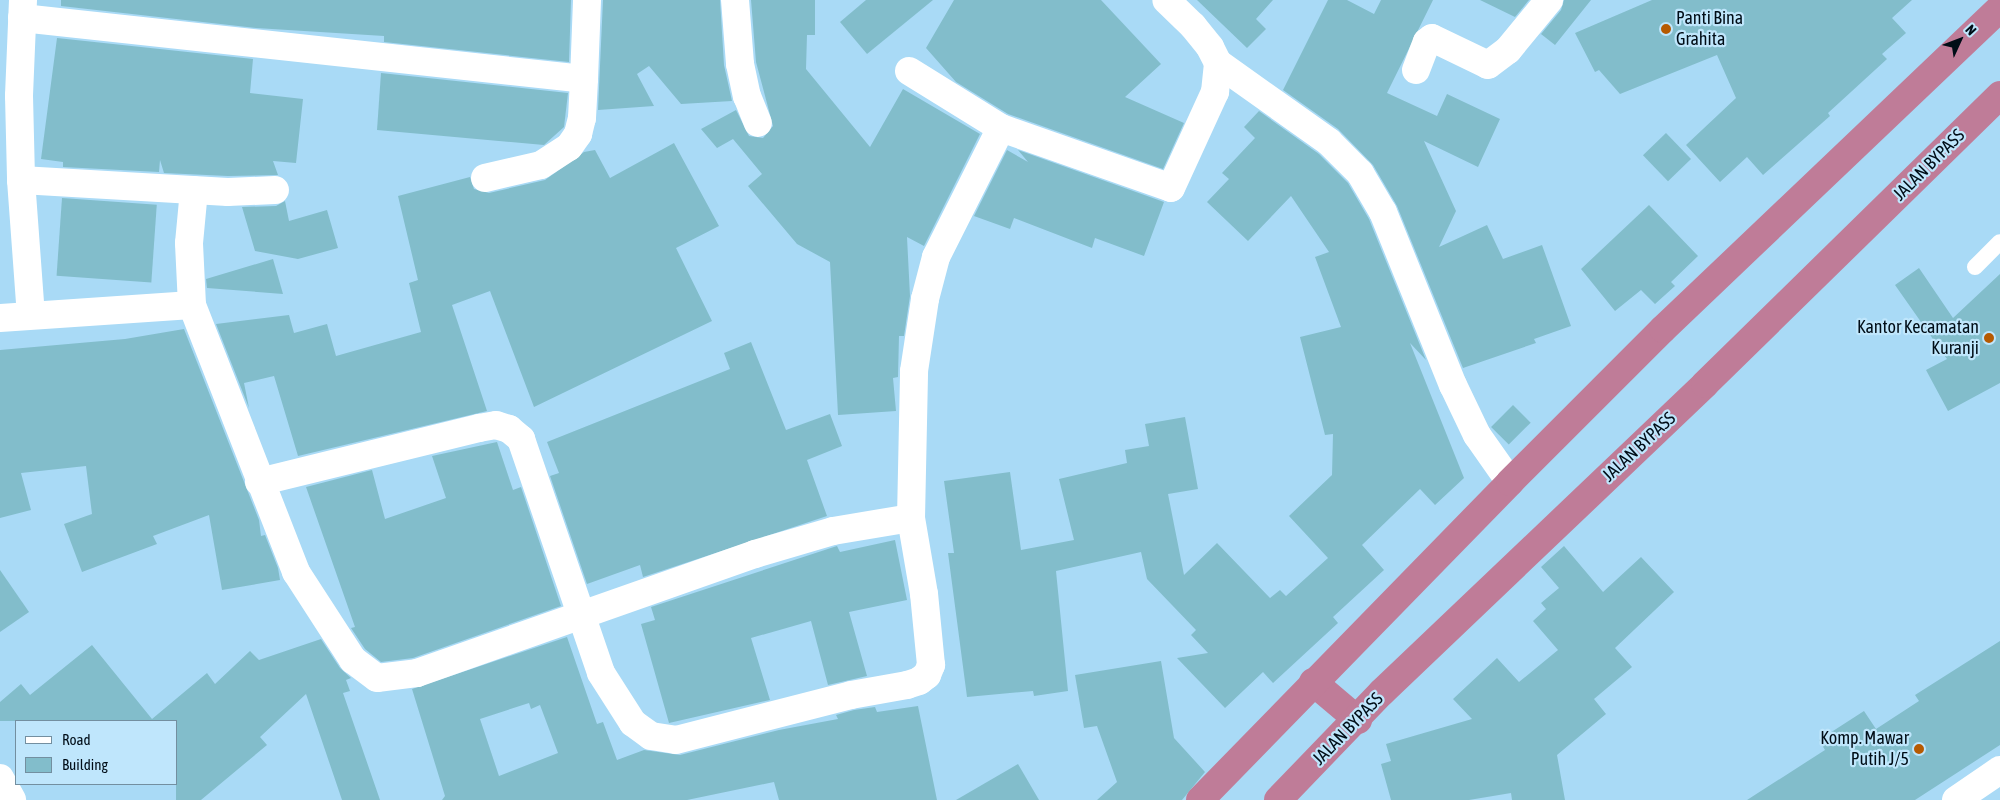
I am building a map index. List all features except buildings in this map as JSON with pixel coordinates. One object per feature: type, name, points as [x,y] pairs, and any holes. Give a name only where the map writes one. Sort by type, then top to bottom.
[{"type":"highway","points":[[1200,800],[1510,482],[1664,330],[2000,8]]},
{"type":"highway","name":"JALAN BYPASS","points":[[1278,800],[1358,720],[1382,692],[1997,103]]},
{"type":"highway","points":[[1313,682],[1358,720]]},
{"type":"street","points":[[486,178],[541,164],[569,147],[578,134],[582,118],[587,0]]},
{"type":"street","points":[[735,0],[740,64],[747,96],[758,123]]},
{"type":"street","points":[[1166,0],[1193,26],[1210,47],[1218,63],[1329,142],[1360,173],[1383,212],[1453,385],[1477,435],[1510,482]]},
{"type":"street","points":[[1416,70],[1427,42],[1432,38],[1488,65],[1508,50],[1549,0]]},
{"type":"street","points":[[32,315],[21,180],[22,9],[584,80]]},
{"type":"street","points":[[908,71],[1001,128],[1171,188],[1215,92],[1218,63]]},
{"type":"street","points":[[258,482],[479,428],[496,425],[509,429],[522,439],[601,673],[633,723],[651,736],[676,740],[850,694],[913,683],[927,674],[931,665],[924,594],[911,518],[914,371],[925,299],[936,257],[1001,128]]},
{"type":"street","points":[[21,180],[194,190],[275,190]]},
{"type":"street","points":[[194,190],[189,244],[192,305],[258,482],[296,572],[354,660],[377,678],[417,673],[764,551],[833,531],[911,518]]},
{"type":"street","points":[[0,318],[192,305]]},
{"type":"street","points":[[1956,800],[2000,770]]},
{"type":"street","points":[[0,778],[12,800]]},
{"type":"lane","points":[[1975,267],[2000,242]]},
{"type":"place","name":"Panti Bina Grahita","points":[[1666,29]]},
{"type":"place","name":"Kantor Kecamatan Kuranji","points":[[1989,338]]},
{"type":"place","name":"Komp. Mawar Putih J/5","points":[[1919,749]]}]
